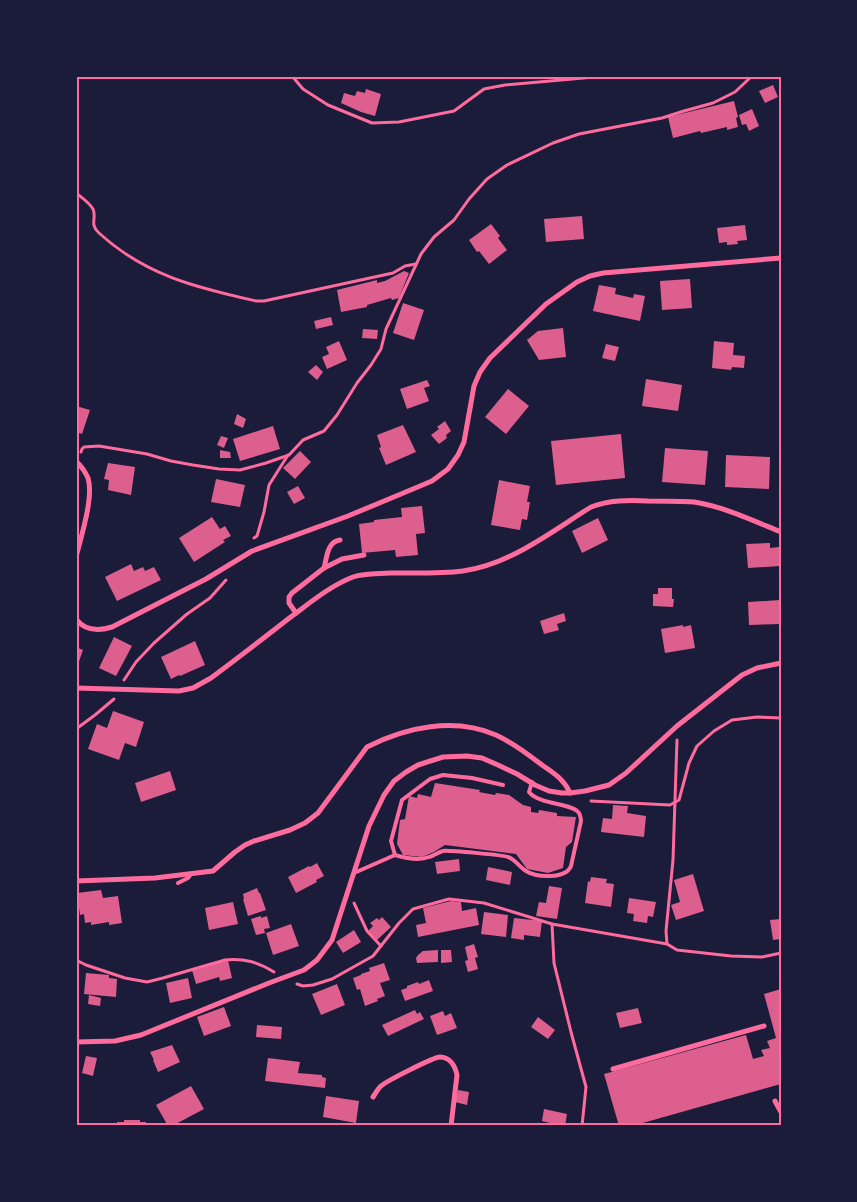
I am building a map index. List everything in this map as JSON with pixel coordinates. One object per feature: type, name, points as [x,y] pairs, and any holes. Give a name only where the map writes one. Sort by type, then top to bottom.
[{"type":"street","points":[[76,619],[85,627],[94,630],[112,627],[206,579],[252,551],[348,516],[432,481],[448,469],[458,455],[464,442],[474,386],[480,372],[490,358],[546,304],[584,279],[603,273],[781,258]]},
{"type":"street","points":[[76,462],[84,470],[88,478],[89,487],[85,520],[76,557]]},
{"type":"street","points":[[76,688],[179,691],[193,688],[211,678],[323,593],[345,580],[371,573],[462,571],[481,567],[522,550],[591,507],[602,503],[640,500],[694,502],[730,511],[781,532]]},
{"type":"street","points":[[324,568],[330,545],[335,540],[340,540]]},
{"type":"street","points":[[296,613],[288,602],[292,593],[324,568],[342,559],[364,555]]},
{"type":"street","points":[[76,1042],[115,1041],[142,1035],[304,970],[317,960],[332,940],[369,826],[384,795],[394,781],[418,765],[443,757],[467,756],[482,758],[549,791],[570,793],[601,788],[609,785],[626,773],[677,726],[742,675],[757,668],[781,663]]},
{"type":"street","points":[[76,881],[156,878],[213,871],[245,845],[290,830],[305,823],[318,813],[367,747],[407,731],[424,727],[459,726],[495,735],[525,752],[560,778],[566,784],[570,793]]},
{"type":"street","points":[[613,1070],[764,1026]]},
{"type":"street","points":[[373,1097],[380,1086],[430,1059],[441,1056],[449,1059],[456,1067],[457,1075],[451,1126]]},
{"type":"street","points":[[775,1101],[781,1112]]},
{"type":"lane","points":[[395,855],[391,841],[402,800],[430,779],[443,775],[472,778],[503,785]]},
{"type":"lane","points":[[354,873],[395,855],[422,859],[445,850],[508,857],[527,872],[543,876],[556,876],[569,871],[581,821],[580,814],[576,810],[544,801],[531,795],[529,792],[532,782]]},
{"type":"lane","points":[[178,883],[188,878],[191,874]]},
{"type":"path","points":[[292,76],[303,89],[328,105],[372,123],[400,122],[454,111],[484,89],[505,85],[606,76]]},
{"type":"path","points":[[82,454],[81,451],[84,447],[99,446],[146,454],[192,465],[240,470],[266,464],[289,455],[303,440],[324,431],[337,415],[371,365],[380,348],[386,329],[421,254],[434,237],[454,220],[487,179],[507,165],[580,134],[662,118],[714,103],[736,92],[752,76]]},
{"type":"path","points":[[76,193],[89,203],[94,211],[94,227],[97,232],[117,249],[140,264],[187,284],[256,301],[264,301],[393,274],[405,266],[416,264]]},
{"type":"path","points":[[76,729],[116,697]]},
{"type":"path","points":[[584,800],[670,805],[679,800],[689,763],[697,746],[714,731],[732,720],[757,717],[781,718]]},
{"type":"path","points":[[667,944],[666,931],[673,860],[677,726]]},
{"type":"path","points":[[348,891],[367,931],[381,946]]},
{"type":"path","points":[[296,984],[304,986],[313,985],[332,979],[373,956],[413,909],[449,899],[484,903],[552,924],[667,944],[677,950],[731,956],[762,957],[781,953]]},
{"type":"path","points":[[552,924],[554,963],[586,1087],[582,1126]]},
{"type":"path","points":[[76,960],[125,978],[147,982],[234,959],[249,960],[275,972]]},
{"type":"building","points":[[773,85],[778,97],[765,103],[759,91]]},
{"type":"building","points":[[366,89],[381,94],[375,116],[341,103],[344,93],[355,96],[357,91],[365,93]]},
{"type":"building","points":[[734,101],[738,117],[736,118],[738,127],[727,130],[727,127],[701,133],[700,131],[673,138],[668,117]]},
{"type":"building","points":[[752,109],[759,126],[749,131],[746,124],[742,125],[739,115]]},
{"type":"building","points":[[582,216],[584,239],[546,242],[544,219]]},
{"type":"building","points":[[491,224],[507,250],[489,264],[479,251],[477,252],[469,240]]},
{"type":"building","points":[[745,225],[747,240],[737,241],[738,244],[727,245],[727,242],[719,243],[717,228]]},
{"type":"building","points":[[404,271],[409,273],[399,298],[392,300],[391,298],[367,305],[367,307],[341,312],[337,290],[377,280],[377,283],[385,281]]},
{"type":"building","points":[[690,279],[692,308],[662,310],[660,281]]},
{"type":"building","points":[[599,285],[616,288],[615,294],[633,298],[634,294],[645,296],[640,321],[593,311]]},
{"type":"building","points":[[403,303],[424,310],[414,340],[393,333]]},
{"type":"building","points":[[331,317],[333,325],[316,329],[314,321]]},
{"type":"building","points":[[563,328],[566,357],[539,360],[527,340],[538,331]]},
{"type":"building","points":[[363,329],[378,330],[377,339],[362,338]]},
{"type":"building","points":[[339,341],[347,360],[327,369],[322,357],[329,354],[326,347]]},
{"type":"building","points":[[714,341],[734,343],[733,355],[745,356],[744,368],[732,367],[731,370],[712,368]]},
{"type":"building","points":[[606,344],[619,347],[615,361],[602,358]]},
{"type":"building","points":[[316,365],[323,372],[317,380],[308,372]]},
{"type":"building","points":[[646,379],[682,385],[678,411],[642,406]]},
{"type":"building","points":[[427,380],[430,386],[424,388],[429,401],[407,409],[400,389]]},
{"type":"building","points":[[508,389],[529,406],[506,434],[485,417]]},
{"type":"building","points":[[76,406],[90,410],[82,434],[76,432]]},
{"type":"building","points":[[237,414],[246,419],[243,428],[234,424]]},
{"type":"building","points":[[445,421],[451,431],[446,435],[447,438],[439,444],[431,435]]},
{"type":"building","points":[[403,425],[416,452],[386,465],[379,448],[381,447],[377,435]]},
{"type":"building","points":[[273,426],[280,449],[240,461],[233,439]]},
{"type":"building","points":[[621,434],[625,478],[556,485],[551,441]]},
{"type":"building","points":[[221,436],[228,438],[224,448],[217,445]]},
{"type":"building","points":[[665,448],[708,451],[705,485],[662,482]]},
{"type":"building","points":[[220,450],[230,452],[231,458],[220,458]]},
{"type":"building","points":[[300,451],[311,462],[295,479],[283,468]]},
{"type":"building","points":[[726,455],[770,457],[769,489],[725,487]]},
{"type":"building","points":[[108,463],[135,467],[131,495],[108,490],[109,480],[104,479]]},
{"type":"building","points":[[216,479],[245,485],[240,507],[211,502]]},
{"type":"building","points":[[499,480],[530,486],[527,502],[530,502],[527,520],[522,519],[520,530],[491,525]]},
{"type":"building","points":[[298,486],[305,498],[294,504],[287,492]]},
{"type":"building","points":[[422,506],[425,533],[416,534],[418,555],[396,557],[395,550],[362,553],[359,524],[374,522],[374,520],[402,517],[401,508]]},
{"type":"building","points":[[212,517],[220,529],[225,526],[231,536],[194,562],[179,538]]},
{"type":"building","points":[[598,518],[608,540],[582,553],[572,531]]},
{"type":"building","points":[[770,543],[770,548],[779,547],[780,566],[748,568],[746,544]]},
{"type":"building","points":[[131,564],[134,571],[143,567],[145,571],[154,567],[161,580],[117,601],[105,577]]},
{"type":"building","points":[[658,588],[672,588],[673,607],[653,606],[653,594],[658,594]]},
{"type":"building","points":[[780,600],[781,624],[749,625],[748,602]]},
{"type":"building","points":[[564,613],[566,621],[557,624],[559,630],[544,634],[540,621]]},
{"type":"building","points":[[683,625],[683,627],[691,625],[695,648],[665,653],[661,629]]},
{"type":"building","points":[[114,637],[132,646],[116,676],[99,668]]},
{"type":"building","points":[[195,641],[205,665],[171,679],[161,657]]},
{"type":"building","points":[[76,647],[83,650],[77,667],[76,667]]},
{"type":"building","points":[[113,711],[144,722],[136,747],[125,743],[119,760],[88,749],[97,724],[107,728]]},
{"type":"building","points":[[170,771],[176,790],[141,802],[135,783]]},
{"type":"building","points":[[435,783],[480,790],[479,792],[495,795],[496,793],[509,795],[523,805],[531,807],[531,812],[538,813],[539,810],[557,813],[557,816],[576,817],[572,842],[566,847],[563,868],[548,873],[527,869],[516,854],[445,845],[422,857],[403,855],[397,844],[400,820],[405,819],[409,796],[417,798],[418,794],[431,797]]},
{"type":"building","points":[[613,805],[628,806],[627,813],[646,816],[644,837],[601,832],[603,818],[612,819]]},
{"type":"building","points":[[459,859],[460,871],[437,874],[435,862]]},
{"type":"building","points":[[317,863],[324,876],[296,893],[288,877]]},
{"type":"building","points":[[488,867],[512,872],[510,885],[486,880]]},
{"type":"building","points":[[693,874],[704,911],[676,920],[671,905],[680,902],[674,880]]},
{"type":"building","points":[[591,877],[607,879],[606,883],[614,884],[611,907],[585,903],[588,881],[590,882]]},
{"type":"building","points":[[549,886],[562,888],[557,919],[536,916],[539,902],[546,903]]},
{"type":"building","points":[[257,888],[266,910],[248,916],[243,894]]},
{"type":"building","points":[[101,890],[103,898],[118,896],[122,923],[109,925],[109,922],[91,925],[91,922],[85,923],[84,914],[80,915],[77,893]]},
{"type":"building","points":[[629,898],[656,902],[653,917],[648,916],[647,923],[633,921],[634,914],[627,913]]},
{"type":"building","points":[[451,901],[461,902],[462,911],[476,908],[479,925],[418,937],[416,925],[426,923],[423,908]]},
{"type":"building","points":[[233,902],[238,924],[209,930],[205,908]]},
{"type":"building","points":[[484,912],[508,915],[506,937],[481,934]]},
{"type":"building","points":[[261,916],[261,918],[267,916],[270,928],[264,929],[265,933],[256,935],[251,919]]},
{"type":"building","points":[[382,917],[391,927],[377,940],[368,931],[373,926],[370,923]]},
{"type":"building","points":[[514,918],[542,921],[540,937],[524,935],[524,940],[511,938]]},
{"type":"building","points":[[781,919],[781,939],[773,940],[770,920]]},
{"type":"building","points":[[291,924],[299,946],[273,955],[266,933]]},
{"type":"building","points":[[354,930],[361,942],[343,953],[336,942]]},
{"type":"building","points":[[474,944],[478,957],[475,958],[478,969],[468,972],[465,961],[468,960],[465,947]]},
{"type":"building","points":[[438,950],[438,962],[417,963],[416,958],[423,951]]},
{"type":"building","points":[[441,950],[451,950],[452,962],[441,963]]},
{"type":"building","points":[[228,960],[232,978],[220,981],[219,977],[196,984],[192,970]]},
{"type":"building","points":[[384,963],[390,980],[380,983],[385,996],[365,1006],[360,989],[357,990],[353,978],[370,971],[369,968]]},
{"type":"building","points":[[86,973],[109,975],[109,978],[117,979],[116,997],[84,994]]},
{"type":"building","points":[[188,978],[192,998],[170,1003],[166,983]]},
{"type":"building","points":[[429,980],[433,991],[405,1001],[401,990],[418,982],[419,984]]},
{"type":"building","points":[[337,984],[345,1005],[321,1015],[312,994]]},
{"type":"building","points":[[781,989],[781,1084],[632,1126],[619,1126],[604,1074],[746,1035],[753,1059],[764,1056],[761,1050],[770,1048],[767,1041],[776,1038],[764,994]]},
{"type":"building","points":[[89,995],[101,998],[100,1006],[88,1004]]},
{"type":"building","points":[[224,1007],[231,1026],[204,1036],[197,1017]]},
{"type":"building","points":[[638,1008],[642,1023],[620,1028],[616,1013]]},
{"type":"building","points":[[415,1010],[417,1014],[420,1012],[424,1019],[388,1036],[382,1025]]},
{"type":"building","points":[[443,1011],[445,1016],[451,1013],[457,1028],[437,1035],[430,1016]]},
{"type":"building","points":[[538,1017],[555,1030],[548,1039],[531,1027]]},
{"type":"building","points":[[257,1025],[282,1027],[281,1039],[256,1037]]},
{"type":"building","points":[[172,1045],[180,1062],[158,1072],[150,1052]]},
{"type":"building","points":[[86,1056],[97,1058],[93,1076],[82,1073]]},
{"type":"building","points":[[268,1058],[300,1062],[298,1073],[322,1075],[322,1077],[326,1078],[325,1088],[265,1081]]},
{"type":"building","points":[[191,1086],[204,1109],[172,1126],[168,1126],[156,1105]]},
{"type":"building","points":[[458,1090],[469,1092],[467,1105],[455,1102]]},
{"type":"building","points":[[326,1096],[359,1101],[356,1123],[323,1117]]},
{"type":"building","points":[[544,1109],[567,1114],[565,1126],[550,1126],[550,1123],[542,1121]]},
{"type":"building","points":[[124,1120],[140,1120],[140,1122],[146,1122],[146,1126],[117,1126],[117,1122],[124,1122]]}]
